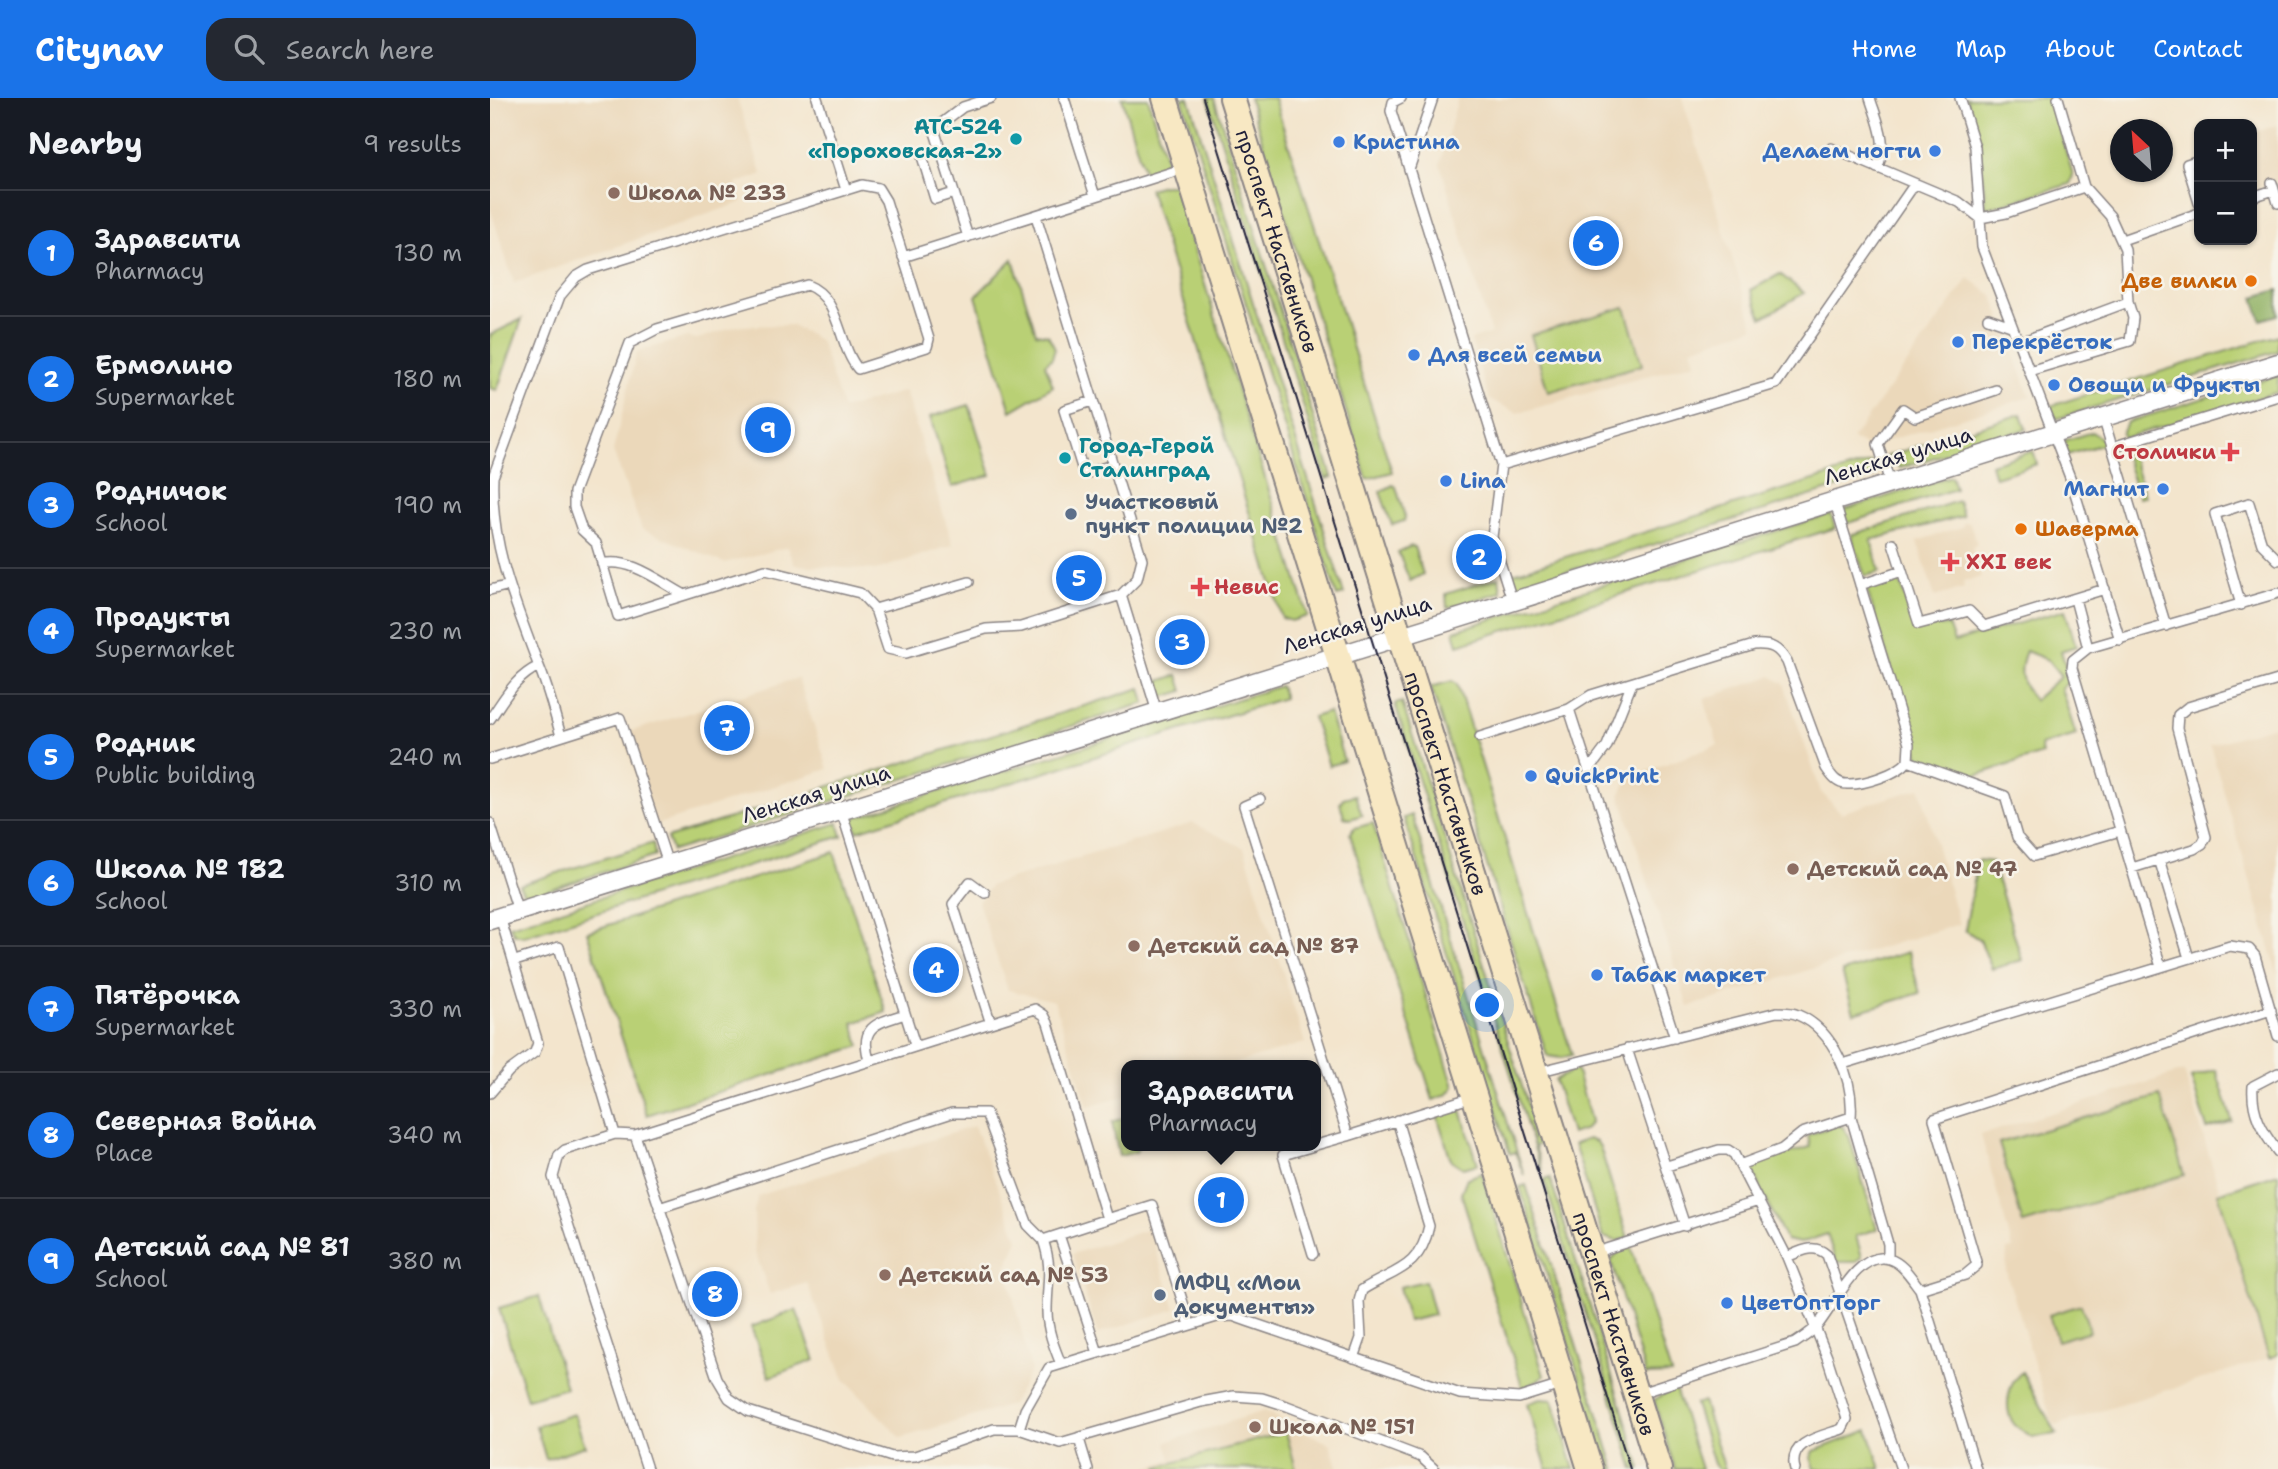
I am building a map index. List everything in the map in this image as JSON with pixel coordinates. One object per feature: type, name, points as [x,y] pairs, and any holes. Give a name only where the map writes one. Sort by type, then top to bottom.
[{"type":"main road","points":[[1165,98],[1590,1469]]},
{"type":"main road","name":"проспект Наставников","points":[[1232,98],[1659,1469]]},
{"type":"street","name":"Ленская улица","points":[[495,918],[2278,363]]},
{"type":"lane","points":[[817,98],[846,190]]},
{"type":"lane","points":[[968,237],[934,129],[963,107],[991,98]]},
{"type":"lane","points":[[1064,98],[1095,197]]},
{"type":"lane","points":[[1401,98],[1393,102],[1391,111],[1501,465],[1492,537],[1512,600]]},
{"type":"lane","points":[[1409,169],[1433,98]]},
{"type":"lane","points":[[1870,98],[1884,142],[1883,156],[1877,168]]},
{"type":"lane","points":[[1960,98],[1975,147],[1982,247],[2071,480],[2120,639]]},
{"type":"lane","points":[[2029,371],[2130,341],[2133,318],[2128,302],[2122,240],[2110,216],[2084,187],[2057,98]]},
{"type":"lane","points":[[1831,148],[1959,202],[1980,218],[2006,213],[2084,187]]},
{"type":"lane","points":[[921,153],[935,199],[954,193]]},
{"type":"lane","points":[[2194,162],[2187,164],[2194,187]]},
{"type":"lane","points":[[903,257],[1186,168]]},
{"type":"lane","points":[[561,736],[539,666],[506,586],[492,522],[493,477],[565,287],[588,270],[862,185],[878,188],[886,201],[929,339],[927,347],[858,369],[849,359],[830,303],[822,290],[807,285],[657,329],[630,343],[574,492],[574,507],[582,530],[596,543],[618,616],[765,570],[860,593],[875,609],[888,649],[906,653],[986,629],[1021,627],[1121,595],[1138,579],[1142,559],[1036,216]]},
{"type":"lane","points":[[1501,465],[1776,384],[1914,185]]},
{"type":"lane","points":[[2257,194],[2273,186],[2278,203]]},
{"type":"lane","points":[[2122,240],[2194,215]]},
{"type":"lane","points":[[2018,343],[2128,302]]},
{"type":"lane","points":[[1989,318],[2011,326]]},
{"type":"lane","points":[[1890,483],[1878,444],[1903,409],[1915,417],[1996,390]]},
{"type":"lane","points":[[2112,447],[2278,396]]},
{"type":"lane","points":[[1093,401],[1064,410],[1084,474],[1112,465]]},
{"type":"lane","points":[[2103,417],[2166,626]]},
{"type":"lane","points":[[1480,737],[1569,709],[1591,695],[1755,645],[1769,644],[1781,651],[1787,662],[1826,768],[1835,780],[1845,785],[1899,769],[1908,761],[1909,744],[1834,500]]},
{"type":"lane","points":[[2241,604],[2215,514],[2249,503],[2262,544],[2278,560]]},
{"type":"lane","points":[[1893,543],[1919,624],[1969,611],[1984,626],[2105,589]]},
{"type":"lane","points":[[602,564],[613,561],[627,563],[685,595]]},
{"type":"lane","points":[[1860,585],[1902,571]]},
{"type":"lane","points":[[875,609],[969,582]]},
{"type":"lane","points":[[490,590],[506,586]]},
{"type":"lane","points":[[2161,967],[2072,668],[2079,653],[2088,649],[2278,593]]},
{"type":"lane","points":[[1121,595],[1157,712]]},
{"type":"lane","points":[[2075,599],[2088,649]]},
{"type":"lane","points":[[490,719],[524,673],[539,666]]},
{"type":"lane","points":[[2132,868],[2194,849],[2202,844],[2206,837],[2177,728],[2178,715],[2188,707],[2278,680]]},
{"type":"lane","points":[[1589,770],[1607,746],[1632,683]]},
{"type":"lane","points":[[1569,709],[1675,1038]]},
{"type":"lane","points":[[490,759],[620,718],[668,864]]},
{"type":"lane","points":[[1908,761],[2005,796],[2017,837],[2034,856],[2120,831]]},
{"type":"lane","points":[[1260,799],[1244,806],[1348,1136]]},
{"type":"lane","points":[[841,810],[915,1045]]},
{"type":"lane","points":[[490,823],[518,911]]},
{"type":"lane","points":[[2159,859],[2189,958]]},
{"type":"lane","points":[[985,893],[970,882],[953,904],[990,1021]]},
{"type":"lane","points":[[490,1093],[509,1070],[535,1052],[537,1043],[515,961],[495,918]]},
{"type":"lane","points":[[1843,1064],[2230,946],[2249,949],[2262,974],[2278,1036]]},
{"type":"lane","points":[[515,961],[559,947],[615,1134]]},
{"type":"lane","points":[[647,1469],[553,1177],[559,1155],[565,1150],[615,1134],[635,1135],[1035,1009],[1044,1015],[1107,1219]]},
{"type":"lane","points":[[1920,1289],[1965,1275],[1977,1265],[1934,1119],[2271,1010]]},
{"type":"lane","points":[[1535,1073],[1777,1012],[1797,1014],[1813,1024],[1843,1064],[1852,1102],[1851,1116],[1888,1244],[1888,1258]]},
{"type":"lane","points":[[869,1060],[865,1048],[870,1029],[879,1022],[905,1014]]},
{"type":"lane","points":[[1627,1049],[1685,1226]]},
{"type":"lane","points":[[2278,1073],[2253,1086],[2252,1098],[2262,1132],[2278,1152]]},
{"type":"lane","points":[[1321,1144],[1475,1097]]},
{"type":"lane","points":[[659,1208],[952,1113],[986,1113],[1028,1226],[1043,1240],[1051,1262],[1047,1313],[1052,1342],[1061,1364]]},
{"type":"lane","points":[[1742,1164],[1782,1149],[1802,1133],[1851,1116]]},
{"type":"lane","points":[[1354,1358],[1361,1338],[1359,1301],[1362,1290],[1407,1266],[1426,1240],[1429,1226],[1396,1120]]},
{"type":"lane","points":[[635,1135],[717,1378],[729,1398],[748,1411],[892,1457],[915,1457],[994,1429],[1019,1429],[1060,1443],[1201,1402],[1234,1396],[1262,1398],[1421,1457],[1434,1469]]},
{"type":"lane","points":[[1667,1166],[1719,1150],[1728,1150],[1742,1164],[1787,1257],[1816,1328],[1846,1424],[1842,1429],[1801,1444],[1795,1453],[1795,1469]]},
{"type":"lane","points":[[1297,1151],[1283,1155],[1313,1254]]},
{"type":"lane","points":[[1591,1254],[1759,1201]]},
{"type":"lane","points":[[1043,1240],[1152,1205],[1190,1325]]},
{"type":"lane","points":[[1059,1235],[1098,1353]]},
{"type":"lane","points":[[1787,1257],[1811,1248],[1820,1248],[1827,1255],[1842,1290],[1901,1469]]},
{"type":"lane","points":[[1635,1394],[1795,1343],[1816,1328],[1856,1270],[1874,1260],[1888,1258],[1902,1266],[1920,1289],[1976,1469]]},
{"type":"lane","points":[[1019,1429],[1025,1410],[1049,1368],[1217,1317],[1233,1316],[1460,1394],[1519,1398],[1564,1384]]},
{"type":"lane","points":[[1079,1439],[1088,1469]]},
{"type":"shaded area","name":"Школа № 233","points":[[490,98],[737,98],[762,174],[736,184],[742,202],[514,283],[490,208]]},
{"type":"shaded area","points":[[1458,98],[1682,98],[1754,327],[1692,348],[1696,362],[1518,413],[1489,399],[1471,340],[1491,333],[1440,164]]},
{"type":"shaded area","points":[[2278,125],[2278,181],[2257,187],[2257,182],[2257,131]]},
{"type":"shaded area","points":[[1969,278],[1993,296],[2030,397],[1867,447],[1852,439]]},
{"type":"shaded area","points":[[791,325],[820,340],[843,409],[905,391],[953,545],[876,570],[795,565],[787,547],[724,563],[642,529],[613,451],[637,352],[687,337],[698,339],[737,326]]},
{"type":"shaded area","name":"XXI век","points":[[1964,522],[1970,523],[1977,544],[1972,548],[1981,577],[1963,582],[1964,588],[1935,597],[1917,541],[1962,527]]},
{"type":"shaded area","name":"Детский сад № 47","points":[[1771,676],[1784,684],[1821,792],[1841,813],[1920,788],[1959,924],[1688,1007],[1620,795],[1630,777],[1718,745],[1704,699]]},
{"type":"shaded area","points":[[798,678],[828,769],[652,826],[623,734]]},
{"type":"shaded area","points":[[2278,725],[2278,975],[2210,745]]},
{"type":"shaded area","name":"Детский сад № 87","points":[[1193,823],[1244,848],[1305,1043],[1247,1060],[1121,1060],[1121,1097],[1088,1107],[1054,1001],[1008,990],[978,902],[991,885]]},
{"type":"shaded area","points":[[2184,1071],[2269,1358],[2056,1425],[2051,1419],[2006,1271],[2007,1250],[2013,1249],[1981,1135]]},
{"type":"shaded area","name":"Детский сад № 53","points":[[974,1126],[1018,1239],[1006,1268],[1031,1370],[1011,1405],[901,1438],[844,1379],[807,1283],[770,1294],[755,1252],[754,1211],[758,1196]]},
{"type":"shaded area","points":[[1149,1229],[1175,1309],[1098,1334],[1072,1254]]},
{"type":"shaded area","name":"Школа № 151","points":[[1264,1411],[1330,1444],[1338,1469],[1144,1469],[1171,1459],[1166,1442]]},
{"type":"green space","points":[[1122,98],[1148,98],[1166,160],[1157,169],[1144,173]]},
{"type":"green space","points":[[1182,98],[1189,98],[1344,594],[1337,596]]},
{"type":"green space","points":[[1208,98],[1214,98],[1332,477],[1326,479]]},
{"type":"green space","points":[[1249,98],[1274,98],[1392,472],[1367,479]]},
{"type":"green space","points":[[1966,98],[2050,98],[2073,175],[2070,184],[1986,209],[1979,140]]},
{"type":"green space","points":[[1174,185],[1308,616],[1291,621],[1282,618],[1149,189]]},
{"type":"green space","points":[[1013,259],[1036,333],[1048,335],[1055,348],[1052,358],[1045,364],[1053,386],[1011,411],[976,296]]},
{"type":"green space","points":[[1780,274],[1804,293],[1762,318],[1751,290]]},
{"type":"green space","points":[[2278,290],[2278,315],[2261,320],[2254,297]]},
{"type":"green space","points":[[1625,307],[1642,365],[1548,392],[1531,335]]},
{"type":"green space","points":[[522,319],[497,390],[490,388],[490,335]]},
{"type":"green space","points":[[2278,335],[2278,351],[2056,419],[2050,406]]},
{"type":"green space","points":[[2278,375],[2278,392],[2124,438],[2122,433],[2127,422]]},
{"type":"green space","points":[[969,405],[991,475],[952,487],[930,417]]},
{"type":"green space","points":[[2021,414],[2026,429],[1900,468],[1887,456]]},
{"type":"green space","points":[[2092,432],[2107,443],[2067,455],[2063,441]]},
{"type":"green space","points":[[2129,447],[2145,496],[2139,498],[2123,450]]},
{"type":"green space","points":[[2033,451],[2037,464],[1995,477],[1991,464]]},
{"type":"green space","points":[[1872,462],[1874,476],[1517,587],[1510,574]]},
{"type":"green space","points":[[1951,476],[1955,489],[1848,523],[1844,510]]},
{"type":"green space","points":[[1393,485],[1396,487],[1405,517],[1404,521],[1392,525],[1380,492]]},
{"type":"green space","points":[[1958,501],[1963,516],[1871,540],[1880,572],[1865,576],[1851,535]]},
{"type":"green space","points":[[1831,514],[1835,528],[1458,645],[1454,631]]},
{"type":"green space","points":[[1414,547],[1423,574],[1410,581],[1398,552]]},
{"type":"green space","points":[[1898,576],[1916,628],[1948,625],[1954,642],[2065,610],[2076,646],[2061,651],[2070,681],[2061,688],[2076,735],[2040,746],[2042,754],[1971,777],[1919,758],[1866,587]],"holes":[[[2026,651],[2048,660],[2061,676],[2034,700],[2023,682],[2023,658]]]},
{"type":"green space","points":[[1499,577],[1501,592],[1447,608],[1446,594]]},
{"type":"green space","points":[[1178,675],[1183,691],[1160,698],[1156,682]]},
{"type":"green space","points":[[1452,681],[1457,684],[1572,1055],[1561,1058],[1547,1056],[1431,687]]},
{"type":"green space","points":[[1280,686],[1284,698],[857,831],[853,818]]},
{"type":"green space","points":[[1141,688],[1145,703],[820,805],[814,791]]},
{"type":"green space","points":[[1402,702],[1540,1144],[1535,1146],[1542,1170],[1395,704]]},
{"type":"green space","points":[[1329,712],[1344,761],[1329,766],[1313,717]]},
{"type":"green space","points":[[1355,795],[1362,815],[1350,819],[1344,817],[1340,803],[1343,798]]},
{"type":"green space","points":[[800,796],[801,811],[672,851],[667,838]]},
{"type":"green space","points":[[1412,815],[1524,1175],[1515,1152],[1510,1154],[1404,818]]},
{"type":"green space","points":[[838,823],[842,836],[524,936],[514,934],[510,926]]},
{"type":"green space","points":[[1373,823],[1454,1087],[1447,1095],[1433,1100],[1350,834],[1354,828]]},
{"type":"green space","points":[[653,843],[655,856],[526,897],[519,885]]},
{"type":"green space","points":[[834,852],[886,1012],[853,1023],[860,1046],[647,1115],[587,932]]},
{"type":"green space","points":[[1978,860],[1992,862],[2022,960],[1992,969],[1980,940],[1965,930]]},
{"type":"green space","points":[[1908,952],[1920,993],[1854,1013],[1842,972]]},
{"type":"green space","points":[[1576,1069],[1591,1121],[1586,1129],[1571,1134],[1555,1080]]},
{"type":"green space","points":[[2216,1070],[2232,1121],[2207,1129],[2191,1078]]},
{"type":"green space","points":[[2160,1096],[2184,1175],[2023,1224],[1999,1143]]},
{"type":"green space","points":[[1454,1109],[1461,1110],[1478,1164],[1463,1168],[1451,1160],[1437,1115]]},
{"type":"green space","points":[[1121,1119],[1121,1151],[1136,1152],[1119,1156],[1112,1122]]},
{"type":"green space","points":[[1835,1125],[1842,1126],[1849,1136],[1877,1229],[1856,1236],[1862,1257],[1855,1262],[1836,1262],[1827,1234],[1801,1243],[1786,1240],[1752,1171],[1755,1163],[1810,1147],[1808,1135]]},
{"type":"green space","points":[[1588,1139],[1597,1142],[1600,1147],[1628,1238],[1617,1241],[1603,1237],[1574,1144]]},
{"type":"green space","points":[[1482,1173],[1544,1376],[1523,1389],[1461,1193],[1467,1178]]},
{"type":"green space","points":[[2278,1173],[2277,1355],[2269,1358],[2218,1193]]},
{"type":"green space","points":[[1550,1178],[1641,1469],[1634,1469],[1544,1180]]},
{"type":"green space","points":[[1526,1185],[1615,1469],[1608,1469],[1520,1187]]},
{"type":"green space","points":[[1631,1247],[1671,1374],[1646,1375],[1611,1261],[1620,1250]]},
{"type":"green space","points":[[1425,1281],[1434,1315],[1408,1321],[1399,1287]]},
{"type":"green space","points":[[539,1296],[566,1388],[527,1399],[499,1308]]},
{"type":"green space","points":[[2081,1305],[2090,1331],[2057,1341],[2049,1315]]},
{"type":"green space","points":[[796,1310],[815,1360],[770,1377],[751,1327]]},
{"type":"green space","points":[[2022,1372],[2057,1434],[2033,1437],[2016,1426],[2011,1418],[2008,1404],[2010,1389]]},
{"type":"green space","points":[[1675,1388],[1701,1469],[1675,1469],[1654,1400]]},
{"type":"green space","points":[[1540,1399],[1553,1400],[1574,1469],[1547,1469],[1527,1404]]},
{"type":"green space","points":[[1703,1402],[1725,1469],[1718,1469],[1714,1464],[1695,1404]]},
{"type":"green space","points":[[574,1414],[585,1446],[546,1459],[536,1426]]},
{"type":"green space","points":[[1868,1430],[1881,1469],[1815,1469],[1811,1458],[1814,1451]]},
{"type":"green space","points":[[1286,1432],[1296,1469],[1158,1469],[1158,1467]]},
{"type":"tram line","points":[[1203,98],[1630,1469]]},
{"type":"place","name":"АТС-524 «Пороховская-2»","points":[[1016,139]]},
{"type":"place","name":"Кристина","points":[[1339,142]]},
{"type":"place","name":"Делаем ногти","points":[[1935,151]]},
{"type":"place","name":"Школа № 233","points":[[614,193]]},
{"type":"place","name":"Школа № 182","points":[[1596,243]]},
{"type":"place","name":"Две вилки","points":[[2251,281]]},
{"type":"place","name":"Перекрёсток","points":[[1958,342]]},
{"type":"place","name":"Для всей семьи","points":[[1414,355]]},
{"type":"place","name":"Овощи и Фрукты","points":[[2054,385]]},
{"type":"place","name":"Детский сад № 81","points":[[768,430]]},
{"type":"place","name":"Столички","points":[[2230,452]]},
{"type":"place","name":"Город-Герой Сталинград","points":[[1065,458]]},
{"type":"place","name":"Lina","points":[[1446,481]]},
{"type":"place","name":"Магнит","points":[[2163,489]]},
{"type":"place","name":"Участковый пункт полиции №2","points":[[1071,514]]},
{"type":"place","name":"Шаверма","points":[[2021,529]]},
{"type":"place","name":"Ермолино","points":[[1479,557]]},
{"type":"place","name":"XXI век","points":[[1950,562]]},
{"type":"place","name":"Родник","points":[[1079,578]]},
{"type":"place","name":"Невис","points":[[1200,587]]},
{"type":"place","name":"Родничок","points":[[1182,642]]},
{"type":"place","name":"Пятёрочка","points":[[727,728]]},
{"type":"place","name":"QuickPrint","points":[[1531,776]]},
{"type":"place","name":"Детский сад № 47","points":[[1793,869]]},
{"type":"place","name":"Детский сад № 87","points":[[1134,946]]},
{"type":"place","name":"Продукты","points":[[936,970]]},
{"type":"place","name":"Табак маркет","points":[[1597,975]]},
{"type":"place","name":"Здравсити","points":[[1221,1200]]},
{"type":"place","name":"Детский сад № 53","points":[[885,1275]]},
{"type":"place","name":"Северная Война","points":[[715,1294]]},
{"type":"place","name":"МФЦ «Мои документы»","points":[[1160,1295]]},
{"type":"place","name":"ЦветОптТорг","points":[[1727,1303]]},
{"type":"place","name":"Школа № 151","points":[[1255,1427]]}]
